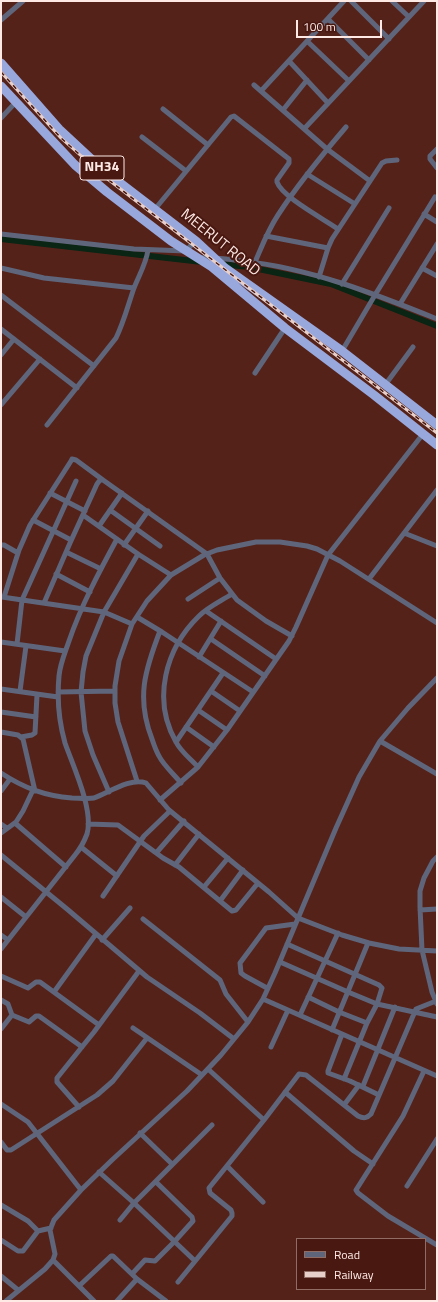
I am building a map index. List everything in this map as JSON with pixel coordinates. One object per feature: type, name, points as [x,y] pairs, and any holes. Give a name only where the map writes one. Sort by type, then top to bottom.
[{"type":"highway","name":"MEERUT ROAD","points":[[1,63],[59,129],[102,169],[196,241],[212,261],[284,328],[374,395],[437,445]]},
{"type":"highway","name":"MEERUT ROAD","points":[[1,86],[15,103],[75,165],[107,192],[170,241],[199,259],[212,261],[225,268],[342,351],[437,426]]},
{"type":"street","points":[[1,20],[23,1]]},
{"type":"street","points":[[261,91],[344,1]]},
{"type":"street","points":[[351,1],[389,38]]},
{"type":"street","points":[[392,1],[409,17]]},
{"type":"street","points":[[304,129],[424,1]]},
{"type":"street","points":[[328,19],[369,60]]},
{"type":"street","points":[[307,41],[349,81]]},
{"type":"street","points":[[288,61],[328,103]]},
{"type":"street","points":[[282,110],[307,80]]},
{"type":"street","points":[[254,85],[304,129],[370,181]]},
{"type":"street","points":[[1,118],[15,103]]},
{"type":"street","points":[[163,109],[208,145]]},
{"type":"street","points":[[155,209],[232,116],[236,117],[289,159],[289,163],[277,180],[279,187],[290,198],[338,229]]},
{"type":"street","points":[[255,262],[266,236],[290,198],[327,148],[346,127]]},
{"type":"street","points":[[142,137],[186,171]]},
{"type":"street","points":[[437,149],[430,156],[430,159],[437,168]]},
{"type":"street","points":[[320,277],[328,248],[354,204],[384,162],[397,160]]},
{"type":"street","points":[[307,174],[354,204]]},
{"type":"street","points":[[342,351],[435,197]]},
{"type":"street","points":[[342,284],[389,208]]},
{"type":"street","points":[[424,214],[437,222]]},
{"type":"street","points":[[1,234],[148,254],[186,251],[196,241]]},
{"type":"street","points":[[266,236],[328,248]]},
{"type":"street","points":[[400,304],[437,244]]},
{"type":"street","points":[[47,425],[116,338],[148,254]]},
{"type":"street","points":[[212,261],[255,262],[320,277],[400,304],[437,319]]},
{"type":"street","points":[[1,268],[44,278],[134,288]]},
{"type":"street","points":[[422,268],[437,276]]},
{"type":"street","points":[[1,295],[94,366]]},
{"type":"street","points":[[255,373],[284,328]]},
{"type":"street","points":[[1,329],[77,388]]},
{"type":"street","points":[[1,355],[14,339]]},
{"type":"street","points":[[385,385],[413,347]]},
{"type":"street","points":[[1,405],[40,359]]},
{"type":"street","points":[[160,800],[198,767],[240,711],[292,636],[328,555],[423,434]]},
{"type":"street","points":[[132,624],[104,612],[2,597],[25,535],[72,459],[76,460],[207,554],[220,578],[232,594],[254,613],[292,636]]},
{"type":"street","points":[[44,603],[97,484],[100,480],[103,480]]},
{"type":"street","points":[[17,644],[22,600],[76,481]]},
{"type":"street","points":[[369,579],[404,533],[435,498],[437,490]]},
{"type":"street","points":[[50,493],[84,513],[124,545],[171,576]]},
{"type":"street","points":[[99,526],[122,493]]},
{"type":"street","points":[[110,510],[160,546]]},
{"type":"street","points":[[124,545],[148,511]]},
{"type":"street","points":[[33,520],[71,540]]},
{"type":"street","points":[[404,533],[437,546]]},
{"type":"street","points":[[1,949],[81,847],[87,834],[88,824],[85,799],[65,742],[61,722],[58,695],[61,665],[82,608],[117,539]]},
{"type":"street","points":[[138,781],[118,722],[115,703],[115,686],[119,661],[132,624],[147,601],[171,576],[207,554],[217,550],[256,542],[292,543],[317,549],[340,561],[437,623]]},
{"type":"street","points":[[1,545],[4,545],[18,553]]},
{"type":"street","points":[[66,552],[101,568]]},
{"type":"street","points":[[108,792],[85,731],[81,692],[86,656],[104,612],[138,554]]},
{"type":"street","points":[[56,574],[90,592]]},
{"type":"street","points":[[188,599],[220,578]]},
{"type":"street","points":[[198,767],[176,742],[168,725],[165,714],[164,691],[168,668],[178,642],[199,617],[232,594]]},
{"type":"street","points":[[206,611],[276,659]]},
{"type":"street","points":[[137,617],[178,642],[253,692]]},
{"type":"street","points":[[199,656],[221,621]]},
{"type":"street","points":[[160,631],[148,661],[145,676],[143,698],[146,725],[158,756],[181,783]]},
{"type":"street","points":[[211,639],[265,676]]},
{"type":"street","points":[[1,642],[65,651]]},
{"type":"street","points":[[20,691],[26,646]]},
{"type":"street","points":[[176,742],[223,673]]},
{"type":"street","points":[[6,1301],[45,1269],[53,1260],[55,1254],[51,1228],[54,1220],[99,1172],[187,1091],[248,1022],[263,999],[280,962],[359,777],[380,741],[408,708],[437,678]]},
{"type":"street","points":[[1,689],[37,694],[58,695],[81,692],[115,691]]},
{"type":"street","points":[[211,691],[240,711]]},
{"type":"street","points":[[1,732],[21,737],[35,733],[37,694]]},
{"type":"street","points":[[198,710],[226,730]]},
{"type":"street","points":[[1,712],[36,717]]},
{"type":"street","points":[[186,727],[214,747]]},
{"type":"street","points":[[1,833],[15,824],[24,811],[34,790],[25,743],[21,737]]},
{"type":"street","points":[[380,741],[437,774]]},
{"type":"street","points":[[1,773],[10,779],[34,790],[55,797],[85,799],[93,798],[138,781],[146,783],[170,811],[243,870],[298,918],[368,943],[399,949],[437,951]]},
{"type":"street","points":[[1,791],[10,779]]},
{"type":"street","points":[[103,896],[146,834],[170,811]]},
{"type":"street","points":[[157,852],[184,821]]},
{"type":"street","points":[[1,824],[7,828]]},
{"type":"street","points":[[15,824],[66,867]]},
{"type":"street","points":[[88,824],[118,825],[175,865],[232,911],[236,910],[258,883]]},
{"type":"street","points":[[175,865],[199,834]]},
{"type":"street","points":[[81,847],[117,876]]},
{"type":"street","points":[[1,855],[139,971],[200,1013],[234,1039]]},
{"type":"street","points":[[178,1282],[232,1216],[231,1210],[210,1193],[208,1189],[299,1074],[303,1073],[358,1116],[364,1118],[371,1114],[415,1012],[418,1008],[436,1002],[422,950],[420,891],[424,878],[433,861],[437,857]]},
{"type":"street","points":[[204,887],[228,858]]},
{"type":"street","points":[[220,901],[243,870]]},
{"type":"street","points":[[1,897],[26,917]]},
{"type":"street","points":[[102,940],[130,908]]},
{"type":"street","points":[[420,910],[437,909]]},
{"type":"street","points":[[143,919],[220,980],[226,994],[248,1022]]},
{"type":"street","points":[[267,988],[244,976],[241,973],[240,963],[266,928],[295,924]]},
{"type":"street","points":[[300,1015],[338,933]]},
{"type":"street","points":[[1,934],[8,940]]},
{"type":"street","points":[[54,992],[96,934]]},
{"type":"street","points":[[332,1030],[368,943]]},
{"type":"street","points":[[287,944],[382,987],[377,1004],[344,1079]]},
{"type":"street","points":[[280,962],[377,1004],[437,1017]]},
{"type":"street","points":[[79,1107],[56,1080],[139,971]]},
{"type":"street","points":[[1,976],[28,988],[36,982],[40,982],[99,1025]]},
{"type":"street","points":[[308,997],[368,1023]]},
{"type":"street","points":[[263,999],[437,1076]]},
{"type":"street","points":[[1,1000],[8,1004],[12,1015],[28,1022],[31,1022],[36,1016],[39,1016],[82,1047]]},
{"type":"street","points":[[344,1105],[361,1085],[395,1007]]},
{"type":"street","points":[[271,1048],[288,1010]]},
{"type":"street","points":[[1,1029],[12,1015]]},
{"type":"street","points":[[133,1028],[202,1075]]},
{"type":"street","points":[[342,1034],[327,1072],[361,1085],[379,1095]]},
{"type":"street","points":[[1,1142],[7,1150],[10,1150],[97,1095],[113,1081],[147,1038]]},
{"type":"street","points":[[208,1069],[264,1120]]},
{"type":"street","points":[[424,1071],[404,1116],[357,1189],[358,1193],[388,1216],[425,1238]]},
{"type":"street","points":[[285,1092],[354,1151],[373,1164]]},
{"type":"street","points":[[1,1104],[27,1121],[81,1190]]},
{"type":"street","points":[[120,1220],[134,1203],[212,1125]]},
{"type":"street","points":[[140,1133],[172,1164]]},
{"type":"street","points":[[407,1186],[437,1139]]},
{"type":"street","points":[[227,1166],[264,1202]]},
{"type":"street","points":[[99,1172],[195,1261]]},
{"type":"street","points":[[132,1274],[144,1260],[155,1262],[193,1221],[193,1218],[156,1182]]},
{"type":"street","points":[[1,1205],[28,1221],[38,1231]]},
{"type":"street","points":[[1,1240],[18,1250],[23,1251],[38,1231],[51,1228]]},
{"type":"street","points":[[426,1238],[437,1245]]},
{"type":"street","points":[[79,1286],[112,1256],[115,1257],[137,1279],[166,1301]]},
{"type":"street","points":[[53,1260],[94,1301]]},
{"type":"street","points":[[1,1276],[18,1290]]},
{"type":"street","points":[[117,1301],[137,1279]]},
{"type":"waterway","points":[[1,239],[202,262]]},
{"type":"waterway","points":[[221,264],[249,267],[331,284],[437,326]]},
{"type":"railway","points":[[1,72],[61,138],[105,177],[437,433]]}]
